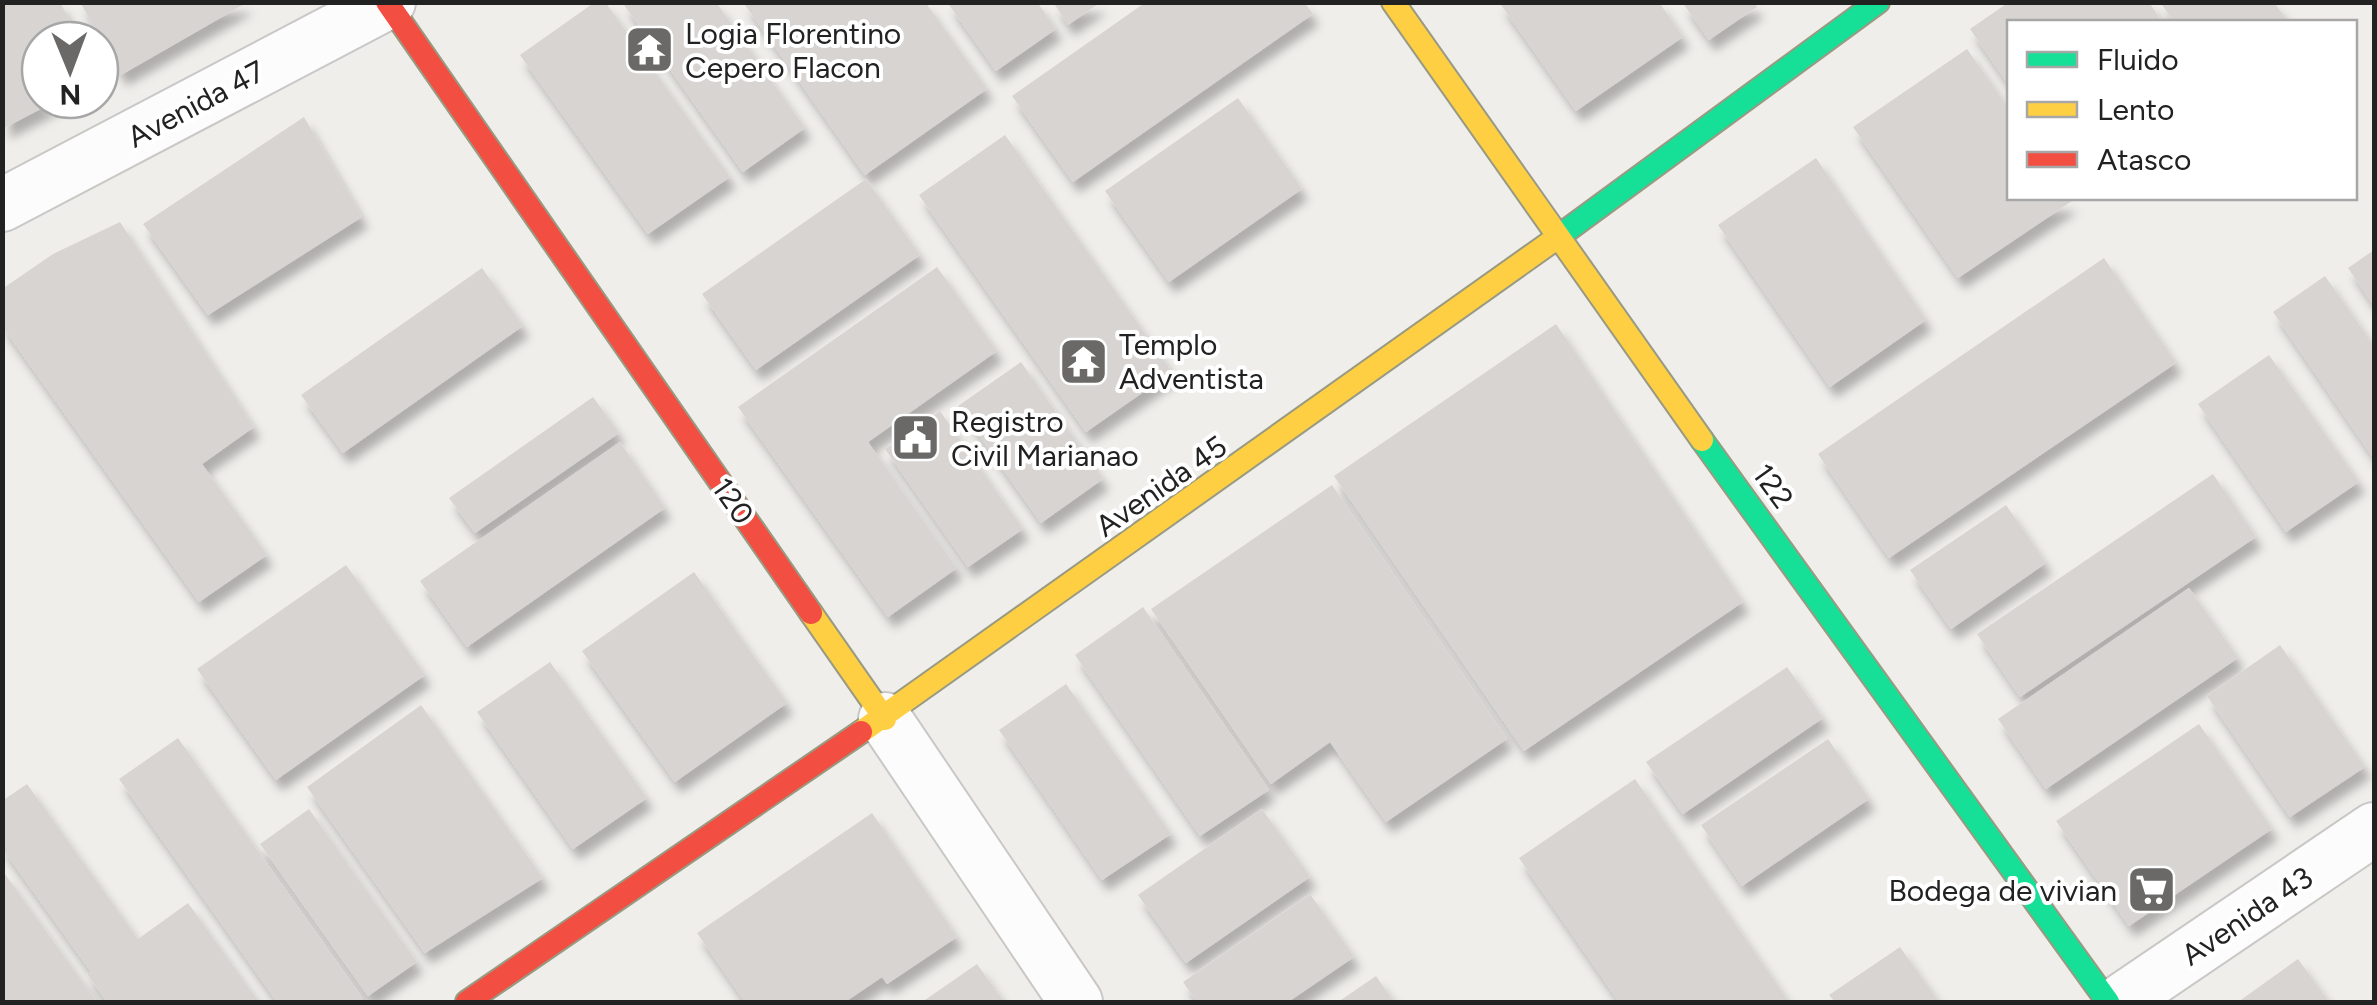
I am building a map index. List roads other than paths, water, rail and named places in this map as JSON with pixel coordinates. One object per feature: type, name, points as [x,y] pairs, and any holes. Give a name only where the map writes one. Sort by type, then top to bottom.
[{"type":"street","name":"122","points":[[1392,2],[1558,240],[2108,1002]]},
{"type":"street","name":"Avenida 45","points":[[467,1002],[885,719],[1558,240],[1878,2]]},
{"type":"street","name":"Avenida 47","points":[[2,204],[388,3]]},
{"type":"street","name":"120","points":[[388,3],[885,719],[1076,1002]]},
{"type":"street","name":"Avenida 43","points":[[2119,1002],[2374,828]]},
{"type":"place","name":"Logia Florentino Cepero Flacon","points":[[650,50]]},
{"type":"place","name":"Templo Adventista","points":[[1084,361]]},
{"type":"place","name":"Registro Civil Marianao","points":[[916,438]]},
{"type":"place","name":"Bodega de vivian","points":[[2152,890]]}]
